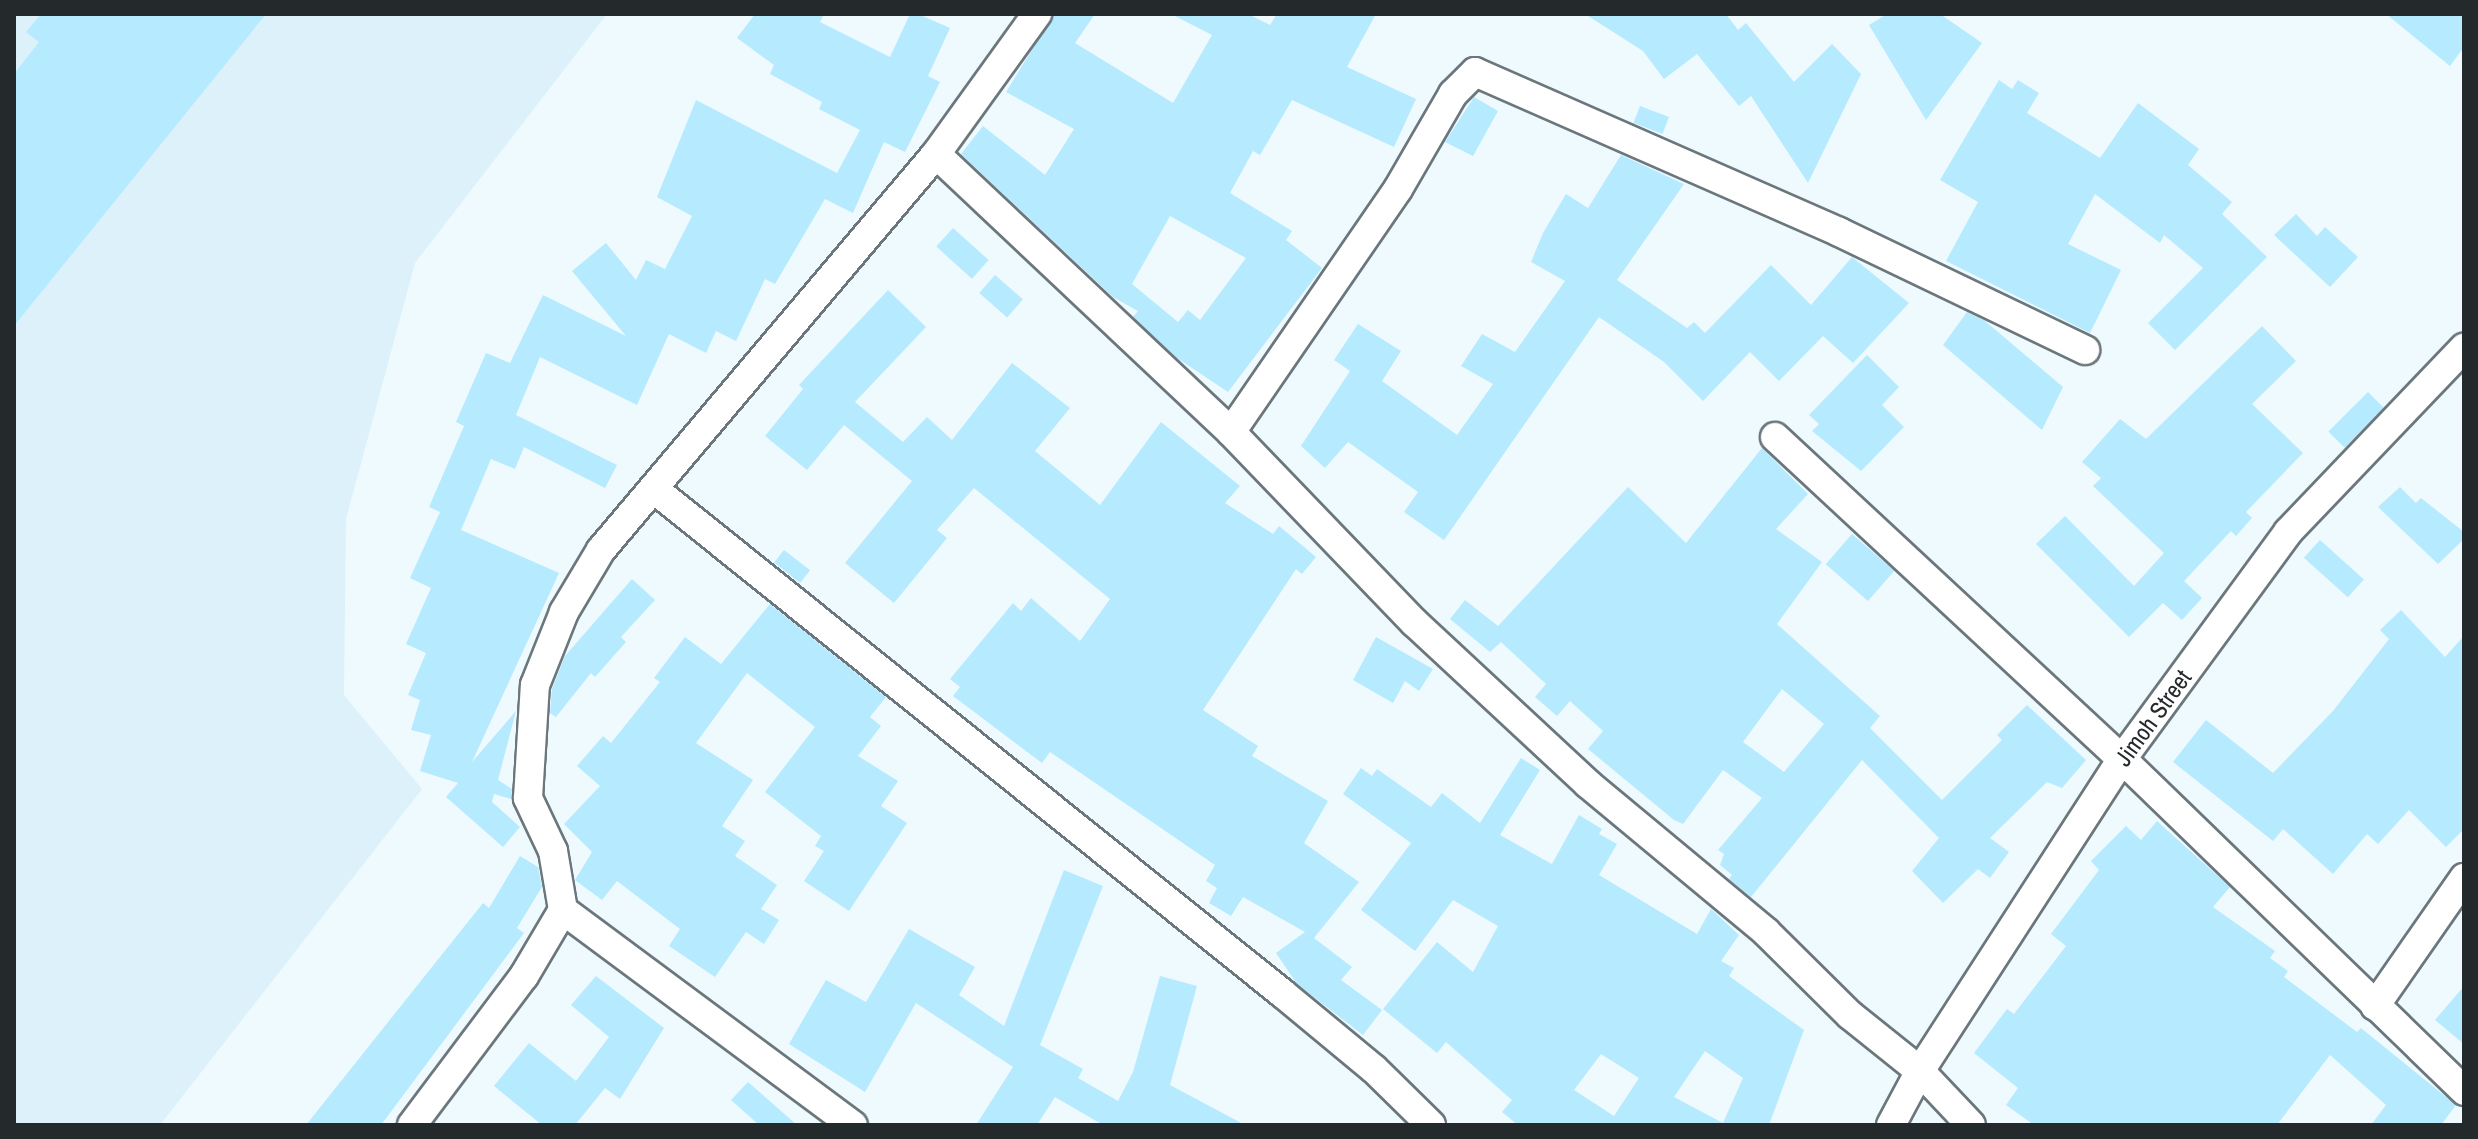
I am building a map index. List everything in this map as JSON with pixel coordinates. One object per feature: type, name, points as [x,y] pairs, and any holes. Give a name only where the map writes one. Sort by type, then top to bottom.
[{"type":"street","points":[[412,1125],[524,976],[563,910],[553,851],[528,798],[535,685],[564,612],[594,563],[654,489],[936,154],[1037,14]]},
{"type":"street","points":[[1231,432],[1398,189],[1453,94],[1475,72],[1839,232],[2085,350]]},
{"type":"street","points":[[936,154],[1231,432],[1415,623],[1588,784],[1766,932],[1850,1015],[1920,1071],[1971,1125]]},
{"type":"street","name":"Jimoh Street","points":[[1891,1125],[1920,1071],[2122,759],[2288,532],[2464,348]]},
{"type":"street","points":[[1775,437],[2122,759],[2464,1091]]},
{"type":"street","points":[[654,489],[1294,1003],[1431,1125]]},
{"type":"street","points":[[2375,1006],[2464,878]]},
{"type":"street","points":[[563,910],[847,1123]]},
{"type":"shaded area","points":[[14,14],[607,14],[415,263],[346,519],[344,695],[422,789],[160,1125],[14,1125]]},
{"type":"building","points":[[41,14],[266,14],[14,326],[14,74],[39,42],[26,32]]},
{"type":"building","points":[[755,14],[824,14],[820,22],[890,57],[910,14],[918,14],[950,28],[928,76],[940,82],[905,152],[884,142],[853,213],[825,199],[775,284],[765,279],[736,341],[716,331],[706,353],[669,334],[637,405],[540,357],[516,415],[617,465],[605,488],[524,447],[515,469],[491,459],[461,530],[559,573],[472,762],[516,711],[498,780],[512,789],[511,799],[494,794],[492,802],[520,827],[503,847],[446,797],[458,783],[420,771],[431,735],[411,730],[420,700],[408,695],[426,653],[406,644],[431,588],[410,578],[440,512],[429,507],[464,426],[456,422],[486,353],[510,363],[543,295],[626,336],[572,271],[606,243],[636,280],[646,260],[665,269],[692,216],[657,197],[696,100],[837,173],[860,130],[819,109],[822,102],[770,74],[774,65],[737,38]]},
{"type":"building","points":[[1054,14],[1095,14],[1075,43],[1173,103],[1212,35],[1171,14],[1248,14],[1270,25],[1277,14],[1376,14],[1347,67],[1416,99],[1394,147],[1292,100],[1260,155],[1253,151],[1230,193],[1292,231],[1286,240],[1322,268],[1228,392],[1177,358],[1133,317],[1138,311],[1113,297],[961,154],[983,126],[1045,175],[1074,129],[1006,92]],"holes":[[[1170,216],[1246,258],[1200,320],[1188,310],[1178,322],[1132,284]]]},
{"type":"building","points":[[1585,14],[1726,14],[1738,30],[1746,23],[1794,82],[1832,44],[1861,74],[1808,183],[1751,96],[1739,106],[1697,54],[1664,79],[1643,51]]},
{"type":"building","points":[[1887,14],[1940,14],[1982,43],[1926,120],[1869,25]]},
{"type":"building","points":[[2386,14],[2464,14],[2464,47],[2450,66]]},
{"type":"building","points":[[1999,80],[2012,89],[2018,80],[2039,93],[2027,113],[2100,158],[2138,103],[2199,149],[2188,165],[2232,202],[2222,214],[2267,257],[2175,350],[2148,323],[2203,268],[2164,235],[2160,243],[2095,194],[2068,244],[2121,270],[2090,333],[1946,261],[1978,202],[1940,180]]},
{"type":"building","points":[[1474,97],[1498,111],[1473,156],[1445,142]]},
{"type":"building","points":[[1640,106],[1669,117],[1662,134],[1634,123]]},
{"type":"building","points":[[1621,155],[1684,184],[1617,280],[1687,328],[1694,322],[1705,333],[1771,265],[1811,305],[1852,257],[1909,303],[1853,363],[1823,336],[1779,381],[1750,352],[1703,401],[1664,362],[1599,317],[1444,540],[1404,512],[1418,492],[1348,442],[1325,468],[1301,446],[1350,371],[1334,360],[1358,324],[1401,351],[1382,381],[1457,435],[1493,384],[1461,366],[1482,334],[1515,352],[1565,281],[1531,262],[1543,233],[1566,194],[1588,208]]},
{"type":"building","points":[[2296,214],[2317,236],[2325,227],[2358,257],[2330,287],[2274,235]]},
{"type":"building","points":[[953,228],[989,260],[972,279],[936,247]]},
{"type":"building","points":[[995,275],[1023,299],[1007,317],[979,293]]},
{"type":"building","points":[[888,290],[926,327],[855,402],[903,442],[927,417],[952,440],[1012,363],[1070,408],[1035,451],[1100,505],[1161,422],[1240,486],[1225,503],[1273,534],[1279,526],[1316,557],[1302,574],[1296,569],[1203,710],[1258,746],[1252,756],[1328,801],[1304,843],[1359,882],[1314,938],[1352,967],[1341,980],[1382,1010],[1363,1035],[1297,984],[1276,953],[1305,932],[1243,897],[1231,916],[1209,903],[1217,888],[1206,881],[1215,865],[1050,752],[1042,763],[953,696],[960,687],[950,679],[1013,603],[1021,611],[1031,598],[1080,641],[1110,599],[974,488],[937,530],[947,538],[894,603],[845,563],[912,481],[844,425],[807,470],[765,436],[803,389],[799,385]]},
{"type":"building","points":[[1967,312],[1985,321],[2063,387],[2042,430],[1943,345]]},
{"type":"building","points":[[2262,326],[2296,361],[2252,404],[2303,453],[2246,512],[2252,518],[2236,536],[2231,531],[2184,581],[2202,598],[2182,620],[2163,603],[2129,637],[2036,544],[2065,516],[2134,586],[2164,553],[2093,486],[2101,478],[2082,462],[2120,419],[2146,439]]},
{"type":"building","points":[[1867,355],[1899,387],[1882,405],[1904,427],[1861,471],[1812,431],[1819,424],[1809,415]]},
{"type":"building","points":[[2368,392],[2384,408],[2345,448],[2328,432]]},
{"type":"building","points":[[1762,448],[1808,494],[1776,529],[1822,562],[1777,624],[1880,716],[1870,728],[1942,800],[2002,740],[1997,735],[2027,705],[2086,760],[2062,788],[2047,782],[1990,838],[2009,852],[1990,878],[1978,869],[1943,903],[1912,871],[1939,838],[1862,760],[1751,897],[1729,879],[1732,875],[1720,865],[1724,854],[1718,850],[1762,798],[1723,770],[1683,824],[1674,820],[1588,749],[1603,731],[1570,701],[1557,716],[1535,697],[1546,684],[1501,642],[1490,652],[1450,619],[1465,600],[1498,626],[1628,487],[1686,543]],"holes":[[[1782,689],[1824,724],[1784,772],[1743,742]]]},
{"type":"building","points":[[2400,487],[2416,503],[2421,498],[2464,532],[2464,539],[2438,564],[2378,507]]},
{"type":"building","points":[[1852,534],[1894,571],[1868,601],[1826,564]]},
{"type":"building","points":[[2320,540],[2364,579],[2348,597],[2304,558]]},
{"type":"building","points":[[784,550],[810,570],[800,583],[774,563]]},
{"type":"building","points":[[632,579],[655,600],[621,637],[626,642],[595,677],[591,673],[556,717],[550,713],[552,689],[565,656]]},
{"type":"building","points":[[770,604],[886,697],[870,717],[881,726],[858,756],[898,781],[881,806],[907,823],[849,911],[804,881],[824,851],[815,846],[821,836],[765,792],[815,727],[747,673],[696,743],[753,780],[722,826],[745,841],[735,856],[777,885],[761,909],[779,920],[764,944],[746,932],[715,977],[669,946],[680,929],[617,881],[602,900],[575,880],[592,852],[564,824],[600,786],[577,766],[603,736],[611,743],[660,682],[654,678],[685,637],[721,664]]},
{"type":"building","points":[[2401,610],[2445,657],[2464,636],[2464,829],[2446,847],[2409,810],[2378,844],[2367,834],[2333,874],[2283,829],[2273,841],[2173,762],[2206,720],[2273,773],[2333,711],[2389,639],[2380,630]]},
{"type":"building","points":[[1376,637],[1433,669],[1419,691],[1405,681],[1393,703],[1353,680]]},
{"type":"building","points":[[1521,758],[1540,770],[1500,835],[1552,864],[1579,815],[1602,829],[1599,834],[1617,844],[1599,875],[1697,934],[1711,909],[1739,935],[1721,961],[1734,968],[1729,976],[1804,1030],[1769,1125],[1518,1125],[1502,1112],[1512,1100],[1446,1042],[1437,1053],[1383,1009],[1437,942],[1473,972],[1498,926],[1453,900],[1415,951],[1361,910],[1411,843],[1343,794],[1361,768],[1372,776],[1377,769],[1431,807],[1442,793],[1480,823]],"holes":[[[1705,1051],[1743,1078],[1723,1123],[1674,1097]],[[1601,1054],[1639,1078],[1614,1116],[1574,1090]]]},
{"type":"building","points":[[2157,821],[2230,887],[2213,907],[2275,951],[2270,958],[2288,971],[2284,977],[2357,1032],[2361,1028],[2456,1105],[2441,1125],[2371,1125],[2386,1105],[2330,1055],[2277,1125],[2034,1125],[2006,1105],[2018,1088],[1974,1053],[2007,1009],[2014,1014],[2066,946],[2051,934],[2099,870],[2091,861],[2126,826],[2141,840]]},
{"type":"building","points":[[520,856],[538,867],[542,887],[517,928],[524,933],[381,1125],[306,1125],[483,903],[489,908]]},
{"type":"building","points":[[1064,870],[1103,886],[1040,1045],[1083,1069],[1078,1078],[1118,1101],[1133,1072],[1160,976],[1197,986],[1170,1085],[1245,1125],[1103,1125],[1055,1097],[1037,1125],[976,1125],[1013,1067],[916,1003],[865,1092],[789,1044],[826,980],[866,1002],[909,929],[975,967],[959,995],[1004,1026]]},
{"type":"building","points":[[596,976],[664,1028],[620,1099],[605,1088],[575,1125],[542,1125],[494,1086],[529,1043],[576,1081],[609,1037],[571,1005]]},
{"type":"building","points":[[2464,986],[2464,1044],[2435,1020]]},
{"type":"building","points":[[748,1082],[797,1125],[759,1125],[731,1100]]}]
